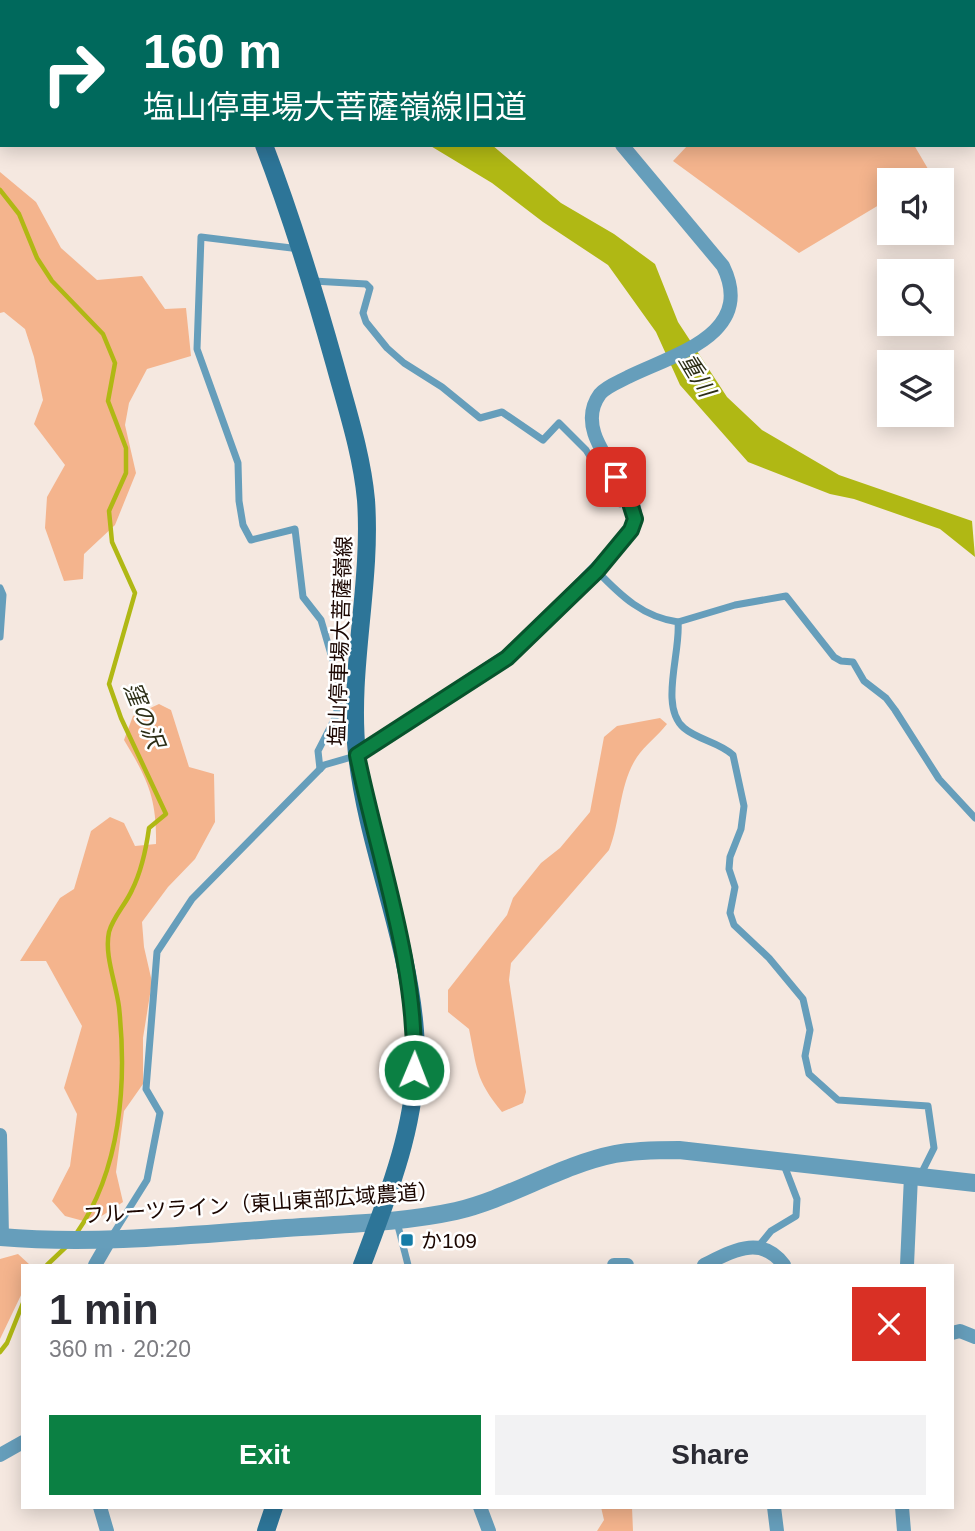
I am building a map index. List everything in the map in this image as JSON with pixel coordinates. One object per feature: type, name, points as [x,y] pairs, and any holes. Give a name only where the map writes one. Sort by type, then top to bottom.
[{"type":"main road","name":"塩山停車場大菩薩嶺線","points":[[265,147],[313,281],[352,429],[366,496],[367,546],[355,710],[357,755],[396,924],[415,1031],[410,1118],[388,1220],[363,1264]]},
{"type":"main road","points":[[266,1531],[273,1509]]},
{"type":"street","points":[[357,755],[513,653],[597,571],[631,530],[635,519],[629,500],[595,434],[593,413],[596,402],[609,387],[710,336],[728,315],[731,296],[727,275],[624,147]]},
{"type":"street","points":[[0,1135],[1,1237]]},
{"type":"street","name":"フルーツライン（東山東部広域農道）","points":[[1,1237],[92,1241],[388,1220],[455,1211],[502,1198],[587,1162],[616,1154],[679,1150],[975,1183]]},
{"type":"street","points":[[907,1264],[916,1177]]},
{"type":"street","points":[[96,1264],[110,1239]]},
{"type":"street","points":[[706,1264],[738,1250],[758,1247],[771,1250],[783,1264]]},
{"type":"street","points":[[954,1332],[960,1331],[975,1337]]},
{"type":"street","points":[[0,1455],[21,1443]]},
{"type":"street","points":[[101,1509],[107,1531]]},
{"type":"street","points":[[481,1509],[489,1531]]},
{"type":"street","points":[[774,1509],[777,1531]]},
{"type":"street","points":[[902,1509],[904,1531]]},
{"type":"lane","points":[[303,250],[201,237],[197,349],[238,463],[243,525],[251,540],[295,529],[303,597],[321,620],[330,645],[342,692],[335,719],[318,751],[320,769]]},
{"type":"lane","points":[[313,281],[366,284],[370,288],[363,313],[366,322],[404,363],[442,387],[480,418],[502,412],[543,440],[559,424],[586,450],[620,504],[629,500]]},
{"type":"lane","points":[[597,571],[625,600],[658,619],[678,622],[735,605],[786,596],[834,657],[853,662],[869,686],[886,698],[922,757],[975,818]]},
{"type":"lane","points":[[0,588],[3,595],[0,637]]},
{"type":"lane","points":[[678,622],[680,642],[673,673],[674,716],[685,729],[733,755],[744,806],[741,829],[729,869],[735,887],[730,913],[734,925],[769,958],[803,999],[810,1030],[805,1056],[809,1074],[820,1085],[838,1100],[928,1106],[934,1148],[916,1177]]},
{"type":"lane","points":[[110,1239],[147,1180],[160,1113],[146,1089],[157,952],[192,899],[324,765],[357,755]]},
{"type":"lane","points":[[758,1247],[771,1231],[796,1216],[799,1209],[783,1161]]},
{"type":"lane","points":[[388,1220],[408,1264]]},
{"type":"shaded area","points":[[686,147],[915,147],[927,168],[877,168],[877,206],[799,253],[673,161]]},
{"type":"shaded area","points":[[0,172],[36,202],[61,248],[97,280],[142,276],[165,309],[186,308],[191,356],[147,369],[129,403],[125,425],[136,473],[115,525],[84,554],[83,579],[64,581],[45,528],[47,497],[65,465],[34,424],[43,400],[25,329],[4,312],[0,313]]},
{"type":"shaded area","points":[[159,704],[171,710],[189,767],[214,774],[215,822],[195,859],[168,887],[142,922],[144,947],[152,982],[143,1038],[143,1084],[124,1111],[116,1172],[123,1202],[91,1223],[65,1216],[52,1201],[70,1166],[77,1114],[64,1088],[82,1026],[46,961],[20,961],[60,898],[74,889],[91,831],[110,817],[124,823],[135,846],[156,844],[155,814],[149,789],[124,740],[133,716]]},
{"type":"shaded area","points":[[660,718],[667,724],[640,753],[631,768],[609,850],[511,963],[509,980],[526,1092],[523,1103],[502,1112],[482,1082],[469,1029],[448,1012],[448,990],[507,915],[513,898],[541,863],[560,848],[590,812],[604,737],[617,726]]},
{"type":"shaded area","points":[[18,1254],[29,1264],[21,1264],[21,1295],[0,1339],[0,1259]]},
{"type":"shaded area","points":[[601,1509],[632,1509],[633,1531],[597,1531],[604,1520]]},
{"type":"water","name":"重川","points":[[432,147],[494,147],[561,203],[614,234],[655,264],[678,322],[727,397],[762,430],[839,475],[972,521],[975,557],[940,529],[854,499],[830,494],[748,462],[680,385],[656,332],[608,265],[543,222],[492,183]]},
{"type":"waterway","name":"窪の沢","points":[[0,190],[19,214],[37,258],[52,281],[103,334],[115,363],[108,401],[126,448],[126,473],[109,511],[112,542],[135,593],[109,684],[121,718],[166,814],[149,828],[138,875],[109,932],[108,950],[119,1007],[121,1095],[117,1125],[103,1182],[76,1234]]},
{"type":"waterway","name":"窪の沢","points":[[48,1264],[69,1244]]},
{"type":"waterway","name":"窪の沢","points":[[0,1352],[7,1343],[21,1308]]},
{"type":"place","name":"か109","points":[[407,1240]]},
{"type":"route","points":[[414,1070],[415,1031],[408,988],[357,755],[507,658],[597,571],[631,530],[635,519],[635,511],[616,477]]}]
